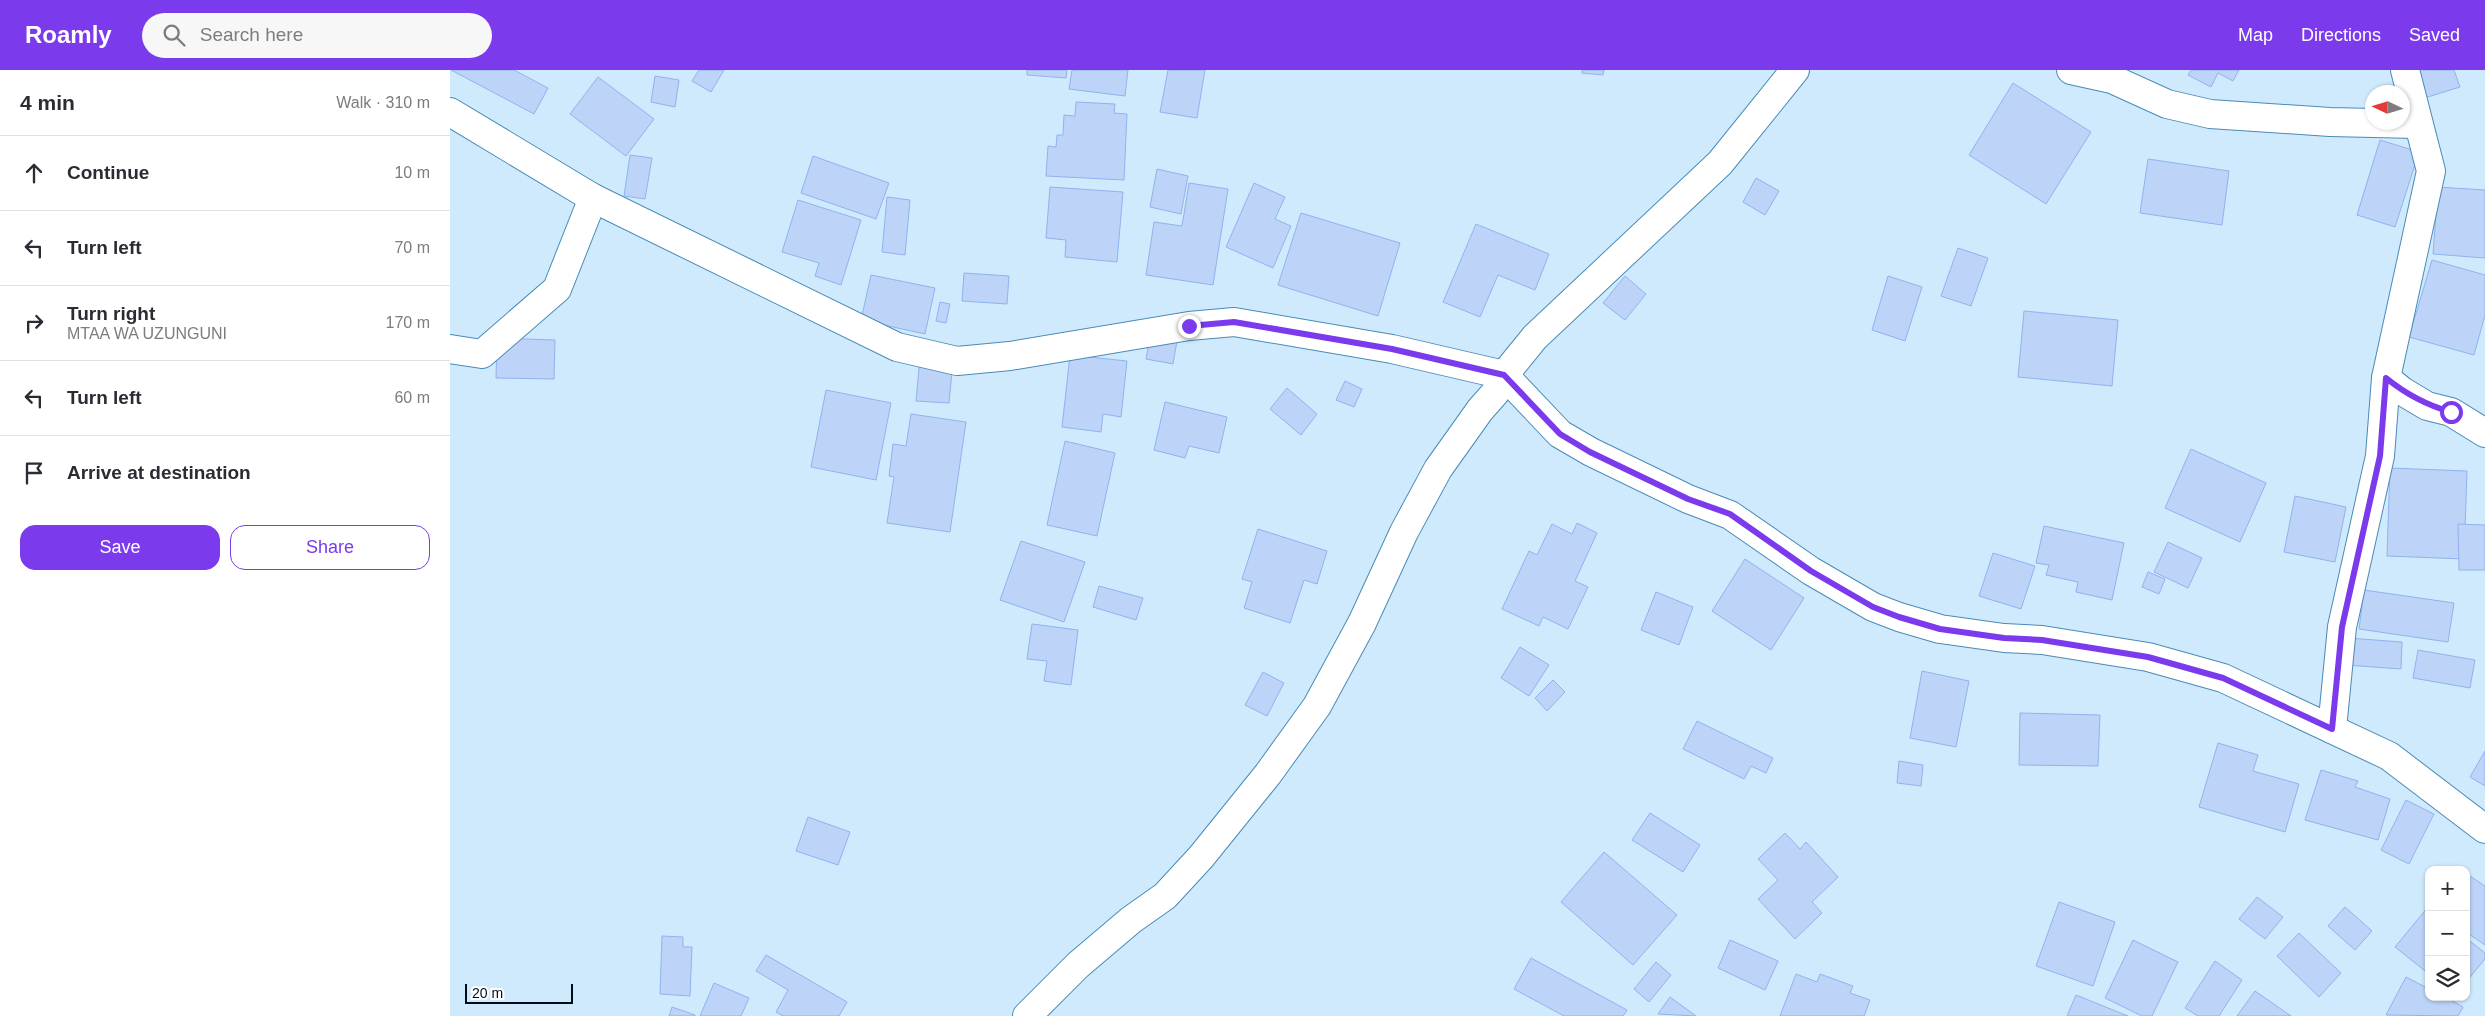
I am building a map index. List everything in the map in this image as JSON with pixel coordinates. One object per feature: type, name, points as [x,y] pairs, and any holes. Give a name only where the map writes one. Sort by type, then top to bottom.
[{"type":"street","points":[[1027,1016],[1078,965],[1131,920],[1165,896],[1201,857],[1287,749],[1317,706],[1362,623],[1404,532],[1438,469],[1480,410],[1495,393],[1504,375],[1535,337],[1720,163],[1794,70]]},
{"type":"street","points":[[2071,70],[2112,80],[2167,104],[2210,114],[2417,124]]},
{"type":"street","points":[[2332,729],[2342,627],[2380,456],[2386,378],[2430,171],[2405,70]]},
{"type":"street","points":[[450,112],[593,198],[896,347],[957,361],[1010,356],[1189,326],[1234,322],[1392,349],[1504,375],[1560,434],[1590,452],[1688,499],[1730,514],[1811,571],[1873,607],[1940,629],[2004,638],[2042,640],[2148,657],[2223,678],[2389,756],[2485,830]]},
{"type":"street","points":[[450,349],[482,354],[557,289],[593,198]]},
{"type":"street","points":[[2386,378],[2402,391],[2427,406],[2451,412],[2485,433]]},
{"type":"building","points":[[451,70],[514,70],[548,88],[534,114]]},
{"type":"building","points":[[699,70],[724,70],[711,92],[692,81]]},
{"type":"building","points":[[1027,70],[1067,70],[1066,78],[1027,75]]},
{"type":"building","points":[[1072,70],[1128,70],[1125,96],[1069,89]]},
{"type":"building","points":[[1168,70],[1205,70],[1197,118],[1160,112]]},
{"type":"building","points":[[1582,70],[1604,70],[1603,75],[1582,73]]},
{"type":"building","points":[[2191,70],[2239,70],[2233,81],[2218,73],[2211,87],[2188,75]]},
{"type":"building","points":[[2409,70],[2454,70],[2460,87],[2418,100]]},
{"type":"building","points":[[655,76],[679,80],[675,107],[651,102]]},
{"type":"building","points":[[598,77],[654,119],[626,156],[570,114]]},
{"type":"building","points":[[2013,83],[2091,132],[2046,204],[1969,155]]},
{"type":"building","points":[[1076,102],[1115,104],[1114,113],[1127,114],[1124,180],[1046,176],[1048,146],[1056,147],[1057,135],[1063,135],[1064,115],[1075,116]]},
{"type":"building","points":[[2380,140],[2419,152],[2395,227],[2357,215]]},
{"type":"building","points":[[630,155],[652,158],[645,199],[624,196]]},
{"type":"building","points":[[813,156],[889,183],[876,219],[801,193]]},
{"type":"building","points":[[2148,159],[2229,171],[2222,225],[2140,213]]},
{"type":"building","points":[[1157,169],[1188,176],[1181,214],[1150,207]]},
{"type":"building","points":[[1756,178],[1779,191],[1765,215],[1743,202]]},
{"type":"building","points":[[1189,183],[1228,189],[1213,285],[1146,275],[1154,222],[1182,226]]},
{"type":"building","points":[[1254,183],[1285,197],[1275,219],[1291,226],[1273,268],[1226,247]]},
{"type":"building","points":[[1050,187],[1123,192],[1117,262],[1065,257],[1066,240],[1046,238]]},
{"type":"building","points":[[2438,187],[2485,190],[2485,258],[2433,254]]},
{"type":"building","points":[[887,197],[910,200],[905,255],[882,252]]},
{"type":"building","points":[[798,200],[861,220],[841,285],[815,276],[819,263],[782,252]]},
{"type":"building","points":[[1301,213],[1400,243],[1378,316],[1278,285]]},
{"type":"building","points":[[1476,224],[1549,254],[1535,290],[1498,275],[1480,317],[1443,302]]},
{"type":"building","points":[[1958,248],[1988,258],[1971,306],[1941,296]]},
{"type":"building","points":[[2432,260],[2485,275],[2485,315],[2474,355],[2409,337]]},
{"type":"building","points":[[964,273],[1009,276],[1007,304],[962,301]]},
{"type":"building","points":[[871,275],[935,288],[925,334],[861,320]]},
{"type":"building","points":[[1625,276],[1646,294],[1625,320],[1603,303]]},
{"type":"building","points":[[1888,276],[1922,287],[1905,341],[1872,330]]},
{"type":"building","points":[[940,302],[950,304],[946,323],[936,321]]},
{"type":"building","points":[[2024,311],[2118,320],[2112,386],[2018,377]]},
{"type":"building","points":[[1150,337],[1177,341],[1173,364],[1146,359]]},
{"type":"building","points":[[497,338],[555,340],[554,379],[496,378]]},
{"type":"building","points":[[1070,355],[1127,361],[1121,417],[1103,414],[1101,432],[1062,427]]},
{"type":"building","points":[[920,357],[953,361],[949,403],[916,401]]},
{"type":"building","points":[[1345,381],[1362,389],[1354,407],[1336,400]]},
{"type":"building","points":[[1287,388],[1317,414],[1301,435],[1270,409]]},
{"type":"building","points":[[826,390],[891,403],[876,480],[811,467]]},
{"type":"building","points":[[1165,402],[1227,417],[1219,453],[1189,446],[1185,458],[1154,450]]},
{"type":"building","points":[[911,414],[966,422],[950,532],[887,523],[894,477],[889,476],[893,444],[906,446]]},
{"type":"building","points":[[1065,441],[1115,453],[1097,536],[1047,525]]},
{"type":"building","points":[[2191,449],[2266,483],[2240,542],[2165,508]]},
{"type":"building","points":[[2390,468],[2467,471],[2464,559],[2387,556]]},
{"type":"building","points":[[2295,496],[2346,507],[2335,562],[2284,552]]},
{"type":"building","points":[[1577,523],[1597,533],[1575,581],[1588,587],[1568,629],[1543,617],[1539,626],[1502,609],[1529,551],[1537,555],[1552,524],[1572,534]]},
{"type":"building","points":[[2458,524],[2485,525],[2485,570],[2459,570]]},
{"type":"building","points":[[2044,526],[2124,543],[2112,600],[2076,592],[2078,582],[2046,575],[2049,565],[2036,563]]},
{"type":"building","points":[[1258,529],[1327,551],[1317,584],[1304,580],[1290,623],[1244,608],[1252,582],[1242,579]]},
{"type":"building","points":[[1021,541],[1085,562],[1064,622],[1000,600]]},
{"type":"building","points":[[2168,542],[2202,558],[2188,588],[2154,572]]},
{"type":"building","points":[[1993,553],[2035,566],[2021,609],[1979,596]]},
{"type":"building","points":[[1745,559],[1804,598],[1771,650],[1712,611]]},
{"type":"building","points":[[2148,572],[2165,579],[2159,594],[2142,587]]},
{"type":"building","points":[[1099,586],[1143,598],[1136,620],[1093,607]]},
{"type":"building","points":[[2364,590],[2454,603],[2448,642],[2359,629]]},
{"type":"building","points":[[1656,592],[1693,607],[1679,645],[1641,630]]},
{"type":"building","points":[[1032,624],[1078,630],[1071,685],[1044,681],[1047,661],[1027,659]]},
{"type":"building","points":[[2348,638],[2402,642],[2401,669],[2346,665]]},
{"type":"building","points":[[1520,647],[1549,665],[1529,696],[1501,678]]},
{"type":"building","points":[[2418,650],[2475,660],[2470,688],[2413,678]]},
{"type":"building","points":[[1922,671],[1969,681],[1956,747],[1910,738]]},
{"type":"building","points":[[1263,672],[1284,683],[1267,716],[1245,705]]},
{"type":"building","points":[[1553,680],[1565,692],[1547,711],[1535,698]]},
{"type":"building","points":[[2020,713],[2100,715],[2098,766],[2019,765]]},
{"type":"building","points":[[1697,721],[1773,758],[1766,773],[1751,766],[1744,779],[1683,749]]},
{"type":"building","points":[[2218,743],[2258,755],[2253,771],[2299,784],[2285,832],[2199,807]]},
{"type":"building","points":[[2485,751],[2485,786],[2470,777]]},
{"type":"building","points":[[1899,761],[1923,765],[1921,786],[1897,783]]},
{"type":"building","points":[[2321,770],[2358,781],[2355,787],[2390,799],[2378,840],[2305,820]]},
{"type":"building","points":[[2406,800],[2434,814],[2409,864],[2381,850]]},
{"type":"building","points":[[1650,813],[1700,845],[1683,872],[1632,840]]},
{"type":"building","points":[[808,817],[850,832],[838,865],[796,851]]},
{"type":"building","points":[[1785,833],[1800,849],[1806,842],[1838,877],[1812,902],[1822,913],[1795,939],[1758,899],[1778,880],[1758,859]]},
{"type":"building","points":[[1604,852],[1677,915],[1633,965],[1561,902]]},
{"type":"building","points":[[2470,876],[2485,886],[2485,945],[2470,935]]},
{"type":"building","points":[[2257,897],[2283,917],[2265,939],[2239,919]]},
{"type":"building","points":[[2059,902],[2115,922],[2093,986],[2036,966]]},
{"type":"building","points":[[2345,907],[2372,931],[2355,950],[2328,926]]},
{"type":"building","points":[[2425,911],[2425,971],[2395,947]]},
{"type":"building","points":[[2299,933],[2341,973],[2319,997],[2277,956]]},
{"type":"building","points":[[662,936],[683,937],[683,947],[692,947],[690,996],[660,994]]},
{"type":"building","points":[[1730,940],[1778,961],[1765,990],[1718,968]]},
{"type":"building","points":[[2133,940],[2178,962],[2152,1016],[2142,1016],[2105,998]]},
{"type":"building","points":[[2470,941],[2485,953],[2485,959],[2470,977]]},
{"type":"building","points":[[766,955],[847,1002],[839,1016],[783,1016],[776,1012],[788,990],[756,971]]},
{"type":"building","points":[[1531,958],[1627,1010],[1623,1016],[1564,1016],[1514,989]]},
{"type":"building","points":[[2215,961],[2242,980],[2219,1016],[2198,1016],[2185,1008]]},
{"type":"building","points":[[1656,962],[1671,975],[1649,1002],[1634,989]]},
{"type":"building","points":[[1796,974],[1817,982],[1820,974],[1853,986],[1850,993],[1870,1000],[1864,1016],[1780,1016]]},
{"type":"building","points":[[2406,977],[2425,987],[2425,1001],[2452,1001],[2463,1007],[2458,1016],[2386,1015]]},
{"type":"building","points":[[714,983],[749,998],[741,1016],[700,1016]]},
{"type":"building","points":[[2255,991],[2291,1016],[2237,1016]]},
{"type":"building","points":[[2076,995],[2128,1016],[2067,1016]]},
{"type":"building","points":[[1670,997],[1696,1016],[1658,1014]]},
{"type":"building","points":[[672,1007],[695,1015],[695,1016],[669,1016]]},
{"type":"route","points":[[1189,326],[1234,322],[1392,349],[1504,375],[1560,434],[1590,452],[1688,499],[1730,514],[1778,548],[1802,562],[1811,571],[1873,607],[1940,629],[1973,632],[2004,638],[2042,640],[2148,657],[2223,678],[2332,729],[2342,627],[2380,456],[2386,378],[2402,391],[2427,406],[2451,412]]}]
